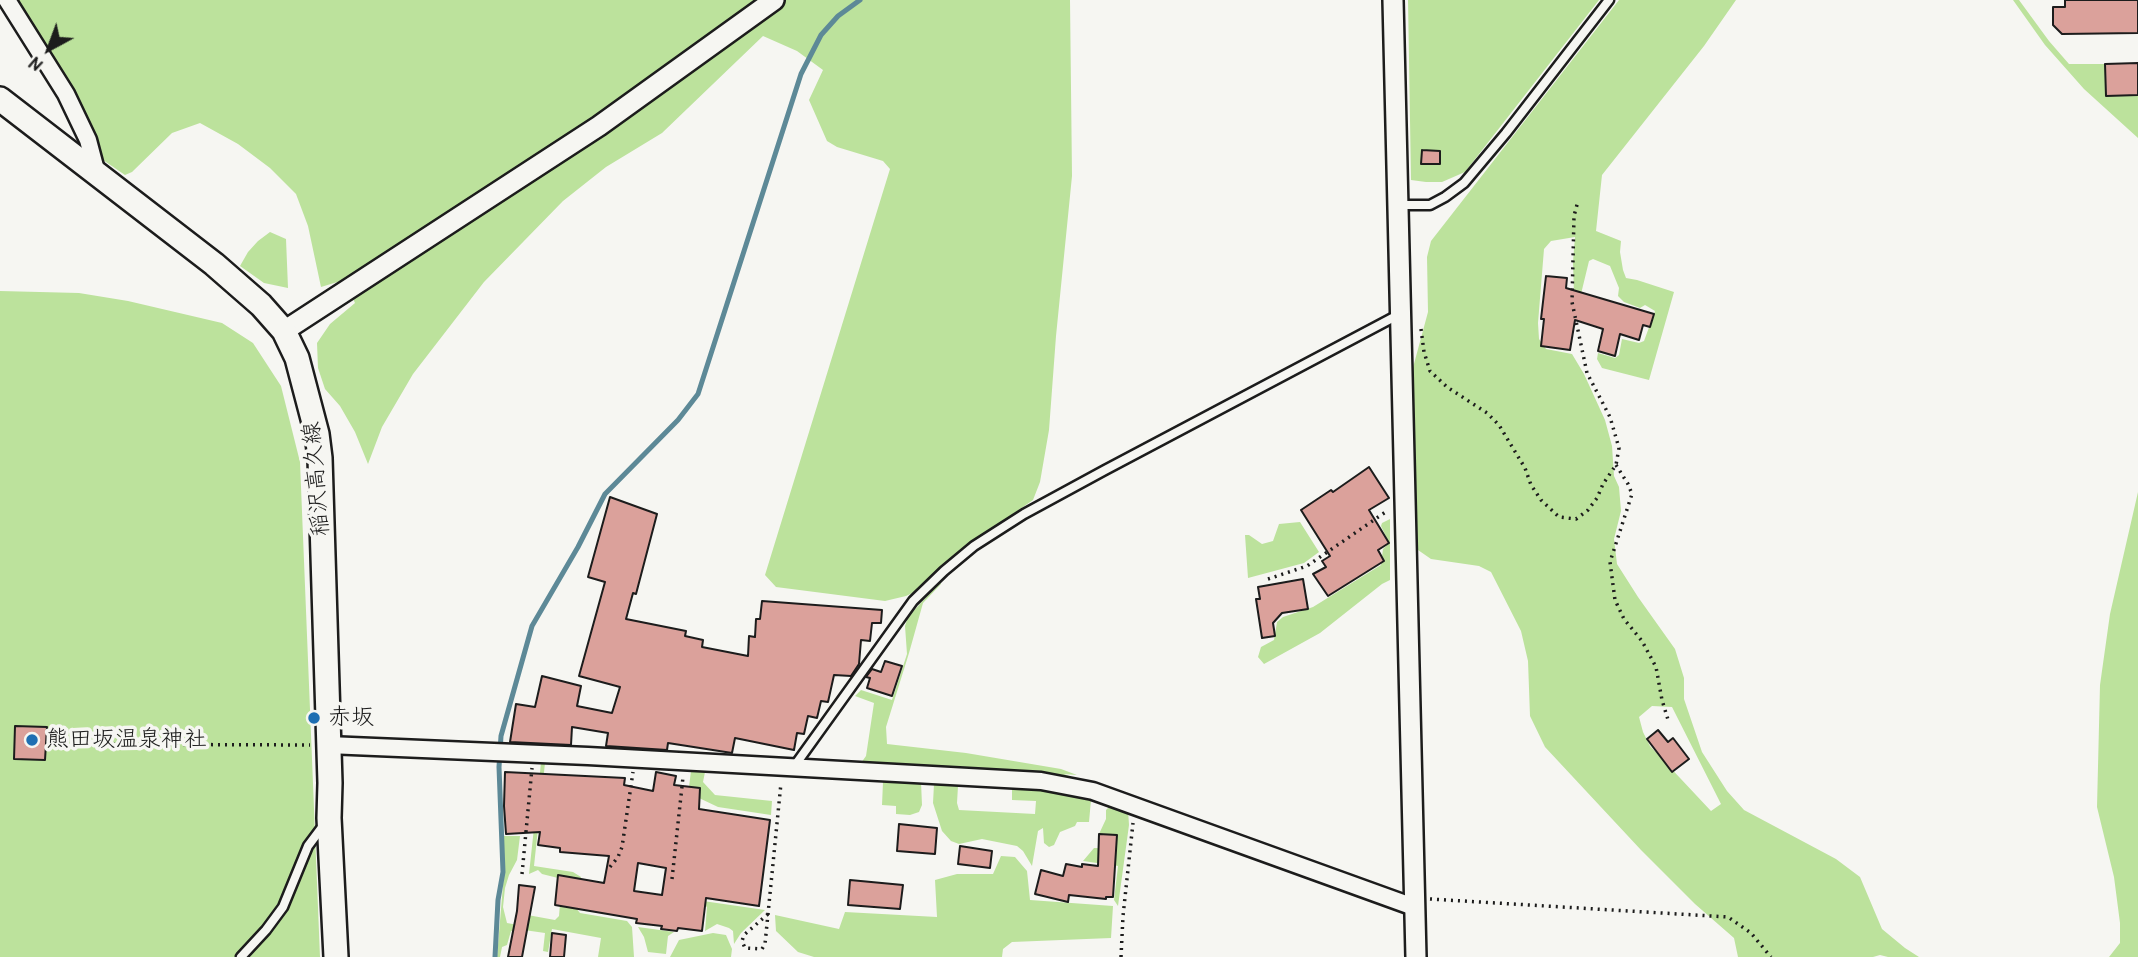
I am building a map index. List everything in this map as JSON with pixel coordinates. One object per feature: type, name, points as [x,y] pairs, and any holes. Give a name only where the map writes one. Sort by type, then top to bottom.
[{"type":"main road","name":"稲沢高久線","points":[[0,99],[214,264],[261,305],[284,331],[297,358],[317,434],[320,458],[329,818],[336,957]]},
{"type":"street","points":[[7,0],[66,94],[88,140],[97,174]]},
{"type":"street","points":[[284,331],[599,126],[774,0]]},
{"type":"street","points":[[1393,0],[1416,957]]},
{"type":"street","points":[[328,745],[1041,781],[1093,791],[1414,903]]},
{"type":"lane","points":[[1397,205],[1430,205],[1464,183],[1609,0]]},
{"type":"lane","points":[[788,767],[913,601],[974,546],[1024,514],[1093,476],[1399,314]]},
{"type":"lane","points":[[241,957],[283,907],[308,846],[329,818]]},
{"type":"path","points":[[1420,325],[1430,371],[1447,387],[1487,413],[1499,425],[1541,500],[1559,517],[1576,519],[1588,510],[1616,465],[1619,447],[1610,416],[1587,373],[1572,302],[1574,216],[1578,201]]},
{"type":"path","points":[[1616,465],[1632,494],[1611,562],[1615,600],[1623,619],[1642,641],[1656,667],[1669,723]]},
{"type":"path","points":[[1268,579],[1307,566],[1404,500]]},
{"type":"path","points":[[50,744],[328,745]]},
{"type":"path","points":[[522,874],[534,754]]},
{"type":"path","points":[[610,867],[622,847],[635,759]]},
{"type":"path","points":[[672,879],[685,761]]},
{"type":"path","points":[[768,914],[744,935],[742,941],[745,948],[762,949],[765,944],[788,767]]},
{"type":"path","points":[[1121,957],[1135,806]]},
{"type":"path","points":[[1414,903],[1728,917],[1751,933],[1771,957]]},
{"type":"green space","points":[[15,0],[1070,0],[1072,176],[1049,430],[1040,482],[1033,500],[973,542],[917,591],[906,596],[885,601],[776,587],[765,575],[890,169],[883,161],[837,147],[827,141],[809,100],[823,70],[797,51],[763,36],[662,133],[606,167],[563,201],[484,282],[413,374],[382,427],[368,464],[355,432],[340,406],[325,389],[318,368],[317,343],[330,324],[355,303],[344,280],[321,287],[308,226],[296,194],[270,168],[238,144],[200,123],[172,133],[132,172],[125,175],[103,160],[86,123]]},
{"type":"green space","points":[[1408,0],[1599,0],[1465,172],[1442,182],[1426,182],[1411,180]]},
{"type":"green space","points":[[1619,0],[1736,0],[1704,46],[1602,175],[1596,231],[1621,241],[1620,252],[1626,278],[1674,292],[1649,380],[1602,368],[1597,359],[1598,353],[1615,358],[1619,355],[1622,339],[1639,343],[1644,341],[1655,311],[1645,305],[1640,308],[1624,302],[1618,296],[1619,288],[1610,266],[1593,259],[1589,261],[1581,294],[1574,294],[1575,237],[1551,241],[1544,249],[1539,339],[1546,349],[1572,354],[1605,420],[1612,446],[1614,476],[1619,487],[1621,511],[1614,539],[1617,564],[1675,649],[1684,678],[1684,699],[1702,752],[1727,791],[1744,810],[1836,859],[1860,877],[1882,929],[1919,957],[1738,957],[1734,938],[1695,904],[1641,850],[1545,747],[1530,716],[1528,661],[1521,631],[1491,572],[1479,566],[1431,559],[1418,550],[1413,535],[1411,375],[1428,312],[1427,257],[1431,241]],"holes":[[[1652,706],[1672,707],[1721,804],[1711,811],[1650,746],[1643,732],[1639,717]]]},
{"type":"green space","points":[[2013,0],[2019,0],[2069,64],[2105,64],[2106,96],[2138,95],[2138,138],[2084,89],[2045,45]]},
{"type":"green space","points":[[270,232],[286,239],[288,288],[264,283],[240,266],[248,252]]},
{"type":"green space","points":[[0,291],[79,293],[128,301],[222,323],[253,343],[281,386],[300,462],[320,957],[0,957]]},
{"type":"green space","points":[[2138,492],[2138,957],[2109,957],[2120,943],[2120,923],[2114,877],[2097,807],[2100,685],[2110,614]]},
{"type":"green space","points":[[1390,519],[1390,580],[1320,633],[1264,664],[1258,657],[1261,647],[1274,640],[1277,622],[1283,617],[1313,607],[1381,565],[1383,549],[1389,543],[1381,526]]},
{"type":"green space","points":[[1300,522],[1319,552],[1304,563],[1248,578],[1245,535],[1262,544],[1273,541],[1279,524]]},
{"type":"green space","points":[[940,582],[923,603],[886,727],[887,744],[966,753],[1061,769],[1077,775],[1064,774],[1074,778],[1041,771],[861,763],[866,756],[874,703],[855,696],[861,690],[892,700],[907,654],[905,626],[908,617]]},
{"type":"green space","points":[[541,763],[545,763],[534,866],[573,872],[581,877],[575,907],[580,913],[627,921],[632,927],[634,957],[598,957],[601,938],[552,929],[548,952],[543,951],[545,933],[511,931],[507,945],[502,947],[500,957],[497,957],[504,873],[504,836],[520,836],[517,860],[505,888],[503,907],[507,923],[518,925],[522,914],[555,920],[559,916],[562,879],[542,874],[538,870],[529,874]]},
{"type":"green space","points":[[691,771],[705,772],[703,782],[715,795],[772,801],[771,815],[718,807],[699,798],[699,788],[689,787]]},
{"type":"green space","points":[[883,782],[921,782],[922,805],[919,812],[910,815],[896,814],[896,806],[882,805]]},
{"type":"green space","points":[[934,784],[958,786],[959,810],[1035,814],[1036,801],[1012,800],[1012,788],[1050,789],[1086,796],[1091,800],[1089,822],[1077,822],[1075,826],[1060,832],[1054,845],[1049,847],[1044,843],[1043,828],[1038,831],[1032,866],[1017,846],[982,839],[959,844],[951,841],[942,831],[933,803]]},
{"type":"green space","points":[[1110,806],[1128,810],[1129,825],[1118,906],[1114,900],[1118,866],[1083,861],[1094,848],[1117,848],[1117,835],[1099,834],[1106,819],[1106,810]]},
{"type":"green space","points":[[1001,856],[1015,857],[1027,871],[1030,900],[1113,906],[1111,938],[1012,942],[1003,949],[1002,957],[814,957],[798,952],[776,931],[775,915],[839,929],[845,912],[937,917],[935,880],[957,874],[993,874]]},
{"type":"green space","points":[[703,901],[765,910],[741,933],[734,944],[733,931],[729,928],[717,924],[705,931],[707,907],[702,904]]},
{"type":"green space","points":[[638,927],[674,932],[668,936],[666,954],[648,952]]},
{"type":"green space","points":[[713,933],[726,935],[732,949],[731,957],[670,957],[679,940]]},
{"type":"building","points":[[2065,0],[2138,0],[2138,33],[2062,34],[2053,25],[2053,7],[2065,7]]},
{"type":"building","points":[[2138,63],[2138,95],[2106,96],[2105,64]]},
{"type":"building","points":[[1422,150],[1440,151],[1440,164],[1421,164]]},
{"type":"building","points":[[1546,276],[1567,278],[1566,288],[1654,314],[1650,327],[1643,325],[1639,340],[1620,334],[1615,356],[1598,351],[1603,329],[1575,320],[1570,350],[1541,346]]},
{"type":"building","points":[[1369,467],[1389,498],[1369,510],[1389,543],[1378,550],[1384,561],[1328,596],[1313,574],[1326,567],[1322,561],[1330,556],[1301,510]]},
{"type":"building","points":[[610,497],[657,514],[636,594],[633,593],[626,619],[686,631],[685,636],[703,640],[702,647],[748,656],[749,636],[755,637],[756,619],[760,619],[762,601],[882,610],[881,623],[872,623],[870,641],[861,640],[859,664],[851,676],[834,675],[828,702],[821,701],[817,718],[808,716],[804,734],[797,733],[794,750],[735,738],[732,753],[668,743],[667,750],[606,746],[608,733],[572,727],[571,745],[510,742],[516,704],[535,707],[542,676],[581,686],[577,706],[612,713],[620,687],[579,676],[605,582],[588,577]]},
{"type":"building","points":[[1303,579],[1308,609],[1282,613],[1273,623],[1275,636],[1262,638],[1256,599],[1260,599],[1258,587]]},
{"type":"building","points":[[885,661],[902,666],[892,696],[867,688],[870,678],[866,677],[872,669],[881,672]]},
{"type":"building","points":[[15,726],[47,727],[45,760],[14,759]]},
{"type":"building","points":[[1658,730],[1668,742],[1673,738],[1689,759],[1672,772],[1647,739]]},
{"type":"building","points":[[505,772],[625,778],[624,785],[653,791],[656,772],[676,776],[674,785],[700,788],[699,809],[770,820],[759,906],[706,898],[702,931],[678,928],[677,931],[636,923],[637,919],[555,905],[558,875],[604,883],[609,856],[560,852],[560,848],[538,845],[540,832],[506,834]],"holes":[[[638,863],[666,868],[662,895],[634,891]]]},
{"type":"building","points":[[899,824],[937,828],[935,854],[897,851]]},
{"type":"building","points":[[1099,834],[1117,835],[1113,897],[1106,899],[1069,895],[1068,902],[1035,894],[1041,870],[1063,876],[1066,864],[1098,866]]},
{"type":"building","points":[[960,846],[992,851],[990,868],[958,864]]},
{"type":"building","points":[[850,880],[903,885],[900,909],[848,905]]},
{"type":"building","points":[[519,885],[535,887],[522,957],[508,957],[517,911]]},
{"type":"building","points":[[552,933],[566,935],[564,957],[550,957]]},
{"type":"waterway","points":[[495,957],[498,900],[503,872],[499,767],[501,736],[532,626],[605,494],[678,420],[698,394],[801,74],[821,35],[838,16],[860,0]]},
{"type":"place","name":"赤坂","points":[[314,718]]},
{"type":"place","name":"熊田坂温泉神社","points":[[32,740]]}]
